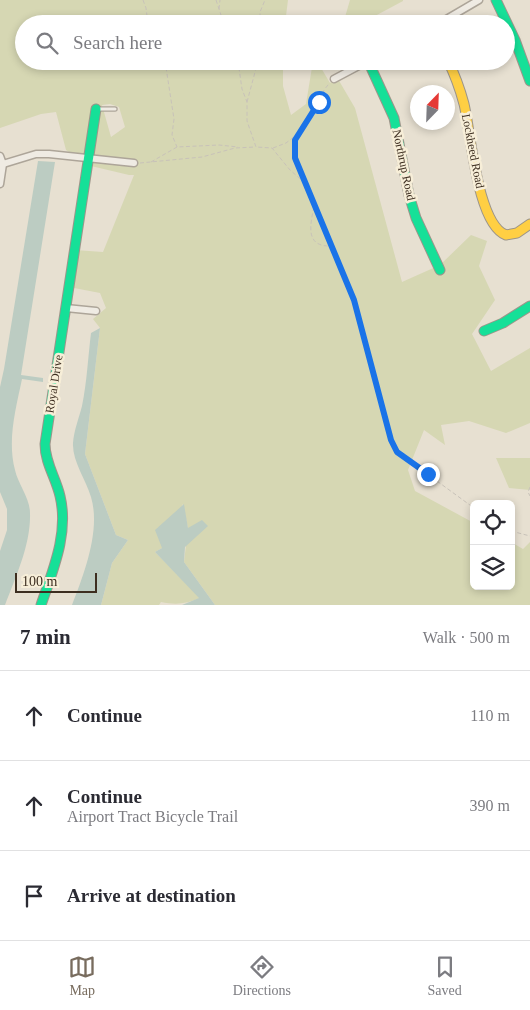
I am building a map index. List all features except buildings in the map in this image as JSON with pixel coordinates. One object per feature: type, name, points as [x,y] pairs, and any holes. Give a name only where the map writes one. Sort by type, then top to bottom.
[{"type":"street","points":[[453,15],[479,0]]},
{"type":"street","points":[[496,0],[505,15]]},
{"type":"street","points":[[515,41],[530,81]]},
{"type":"street","points":[[334,79],[351,70]]},
{"type":"street","name":"Northrup Road","points":[[372,70],[394,118],[409,195],[416,218],[440,270]]},
{"type":"street","name":"Lockheed Road","points":[[451,70],[464,104],[475,170],[487,211],[494,225],[502,234],[507,235],[517,233],[530,224]]},
{"type":"street","name":"Royal Drive","points":[[41,605],[63,534],[60,498],[45,454],[96,109]]},
{"type":"street","points":[[2,165],[36,154],[58,154],[134,163]]},
{"type":"street","points":[[0,156],[2,165],[0,184]]},
{"type":"street","points":[[484,331],[504,323],[530,306]]},
{"type":"street","points":[[66,308],[96,310]]},
{"type":"lane","points":[[96,109],[105,107],[115,109]]},
{"type":"path","points":[[143,0],[147,15]]},
{"type":"path","points":[[216,0],[221,15]]},
{"type":"path","points":[[219,10],[220,0]]},
{"type":"path","points":[[260,15],[265,0]]},
{"type":"path","points":[[166,70],[174,119],[172,135],[177,147]]},
{"type":"path","points":[[239,70],[242,89],[247,102],[248,121],[256,147]]},
{"type":"path","points":[[247,102],[256,70]]},
{"type":"path","points":[[334,79],[326,87],[313,113],[295,140],[295,158],[354,300],[391,440],[397,452],[470,505]]},
{"type":"path","points":[[134,163],[202,157],[240,148],[272,148],[286,144],[299,132]]},
{"type":"path","points":[[151,162],[177,147],[220,145],[240,148]]},
{"type":"path","points":[[272,148],[290,170],[305,183]]},
{"type":"path","points":[[315,206],[311,236],[314,242],[324,246],[332,246]]},
{"type":"path","points":[[530,487],[528,492],[530,496]]},
{"type":"path","points":[[515,531],[530,536]]},
{"type":"green space","points":[[0,0],[288,0],[286,15],[15,15],[15,70],[283,70],[283,86],[291,115],[306,104],[312,70],[322,70],[330,83],[334,79],[338,79],[355,108],[402,282],[440,265],[471,235],[487,241],[479,266],[495,300],[472,334],[491,371],[530,348],[530,423],[506,433],[469,421],[441,425],[445,445],[424,430],[408,470],[415,491],[470,521],[470,590],[515,590],[515,544],[523,549],[530,542],[530,605],[215,605],[184,562],[188,528],[183,504],[162,548],[155,552],[200,598],[181,603],[161,602],[159,605],[101,605],[112,563],[128,540],[116,535],[85,454],[100,328],[93,319],[106,308],[100,293],[69,287],[75,250],[103,252],[134,175],[91,166],[66,150],[56,112],[41,114],[0,128]],"holes":[[[110,104],[119,107],[125,127],[111,137],[102,105]]]},
{"type":"green space","points":[[350,0],[403,0],[377,15],[346,15]]},
{"type":"green space","points":[[496,458],[530,458],[530,490],[509,488]]},
{"type":"shaded area","points":[[38,161],[55,162],[21,375],[43,378],[43,382],[22,379],[15,413],[12,436],[13,459],[28,502],[30,525],[18,571],[5,605],[0,605],[0,551],[7,530],[7,509],[0,492],[0,387]]},
{"type":"shaded area","points":[[100,328],[85,454],[116,535],[128,540],[112,563],[101,605],[72,605],[90,552],[94,523],[91,497],[73,450],[74,433],[84,397],[91,333]]},
{"type":"shaded area","points":[[184,504],[188,528],[202,520],[208,526],[185,547],[184,562],[215,605],[182,605],[199,598],[155,552],[162,548],[155,530]]},
{"type":"traffic: fast","points":[[496,0],[503,15]]},
{"type":"traffic: fast","points":[[515,40],[530,81]]},
{"type":"traffic: fast","points":[[372,70],[394,118],[409,195],[416,218],[440,270]]},
{"type":"traffic: fast","points":[[41,605],[58,551],[63,524],[60,496],[47,458],[45,444],[96,109]]},
{"type":"traffic: fast","points":[[484,331],[503,323],[530,306]]},
{"type":"traffic: slow","points":[[452,70],[464,104],[477,176],[488,214],[496,227],[506,235],[517,233],[530,224]]},
{"type":"route","points":[[319,102],[295,140],[295,158],[354,300],[391,440],[397,452],[428,474]]}]
